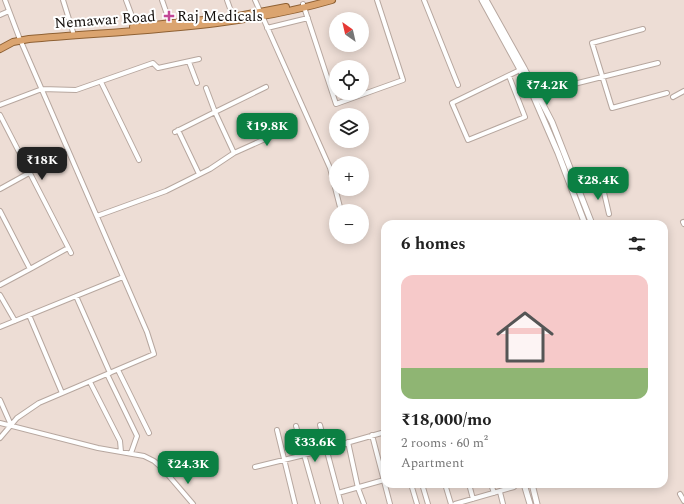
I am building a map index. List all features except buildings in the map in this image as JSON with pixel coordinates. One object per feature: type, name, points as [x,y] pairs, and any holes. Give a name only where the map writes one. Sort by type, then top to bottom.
[{"type":"highway","name":"Nemawar Road","points":[[304,6],[318,0]]},
{"type":"highway","name":"Nemawar Road","points":[[48,35],[183,25],[261,14],[332,0]]},
{"type":"highway","name":"Nemawar Road","points":[[0,46],[20,38],[170,24],[183,25],[261,14]]},
{"type":"highway","name":"Nemawar Road","points":[[0,50],[20,38]]},
{"type":"street","points":[[0,438],[24,412],[62,393],[154,354],[123,276],[5,0]]},
{"type":"street","points":[[63,0],[73,32]]},
{"type":"street","points":[[126,0],[136,27]]},
{"type":"street","points":[[162,0],[170,24]]},
{"type":"street","points":[[227,0],[234,17]]},
{"type":"street","points":[[255,0],[330,168],[340,204]]},
{"type":"street","points":[[304,6],[336,104],[403,80],[377,0]]},
{"type":"street","points":[[424,0],[458,85]]},
{"type":"street","points":[[482,0],[522,69],[538,93],[552,122],[590,220]]},
{"type":"street","points":[[486,0],[522,69],[558,153],[583,220]]},
{"type":"street","points":[[0,15],[9,11]]},
{"type":"street","points":[[267,28],[308,18]]},
{"type":"street","points":[[642,29],[592,43],[612,108],[667,93]]},
{"type":"street","points":[[0,105],[42,89],[76,90],[101,82],[132,69],[153,63],[158,68],[199,59]]},
{"type":"street","points":[[189,62],[197,83]]},
{"type":"street","points":[[538,93],[601,76],[658,63]]},
{"type":"street","points":[[508,76],[525,117],[468,140],[452,103],[522,69]]},
{"type":"street","points":[[101,82],[139,160]]},
{"type":"street","points":[[198,174],[177,131],[266,87]]},
{"type":"street","points":[[206,88],[215,112],[234,153]]},
{"type":"street","points":[[673,97],[684,91]]},
{"type":"street","points":[[0,116],[71,253]]},
{"type":"street","points":[[97,216],[166,191],[228,159],[234,153],[294,126]]},
{"type":"street","points":[[0,189],[29,173]]},
{"type":"street","points":[[578,188],[602,184],[609,214]]},
{"type":"street","points":[[0,211],[30,269]]},
{"type":"street","points":[[586,220],[589,217]]},
{"type":"street","points":[[0,285],[68,248]]},
{"type":"street","points":[[0,327],[123,276]]},
{"type":"street","points":[[0,294],[15,321]]},
{"type":"street","points":[[76,296],[108,374],[137,436],[131,454]]},
{"type":"street","points":[[29,315],[62,393]]},
{"type":"street","points":[[118,370],[149,433]]},
{"type":"street","points":[[90,382],[120,441],[121,452]]},
{"type":"street","points":[[0,400],[11,425]]},
{"type":"street","points":[[0,423],[98,448],[144,456],[154,461],[163,469],[193,504]]},
{"type":"street","points":[[320,425],[341,504]]},
{"type":"street","points":[[296,426],[318,504]]},
{"type":"street","points":[[277,430],[283,460],[295,504]]},
{"type":"street","points":[[254,467],[304,455],[381,433]]},
{"type":"street","points":[[372,435],[381,469]]},
{"type":"street","points":[[348,442],[358,487],[364,504]]},
{"type":"street","points":[[338,493],[381,481]]},
{"type":"street","points":[[386,488],[390,504]]},
{"type":"street","points":[[412,488],[417,504]]},
{"type":"street","points":[[423,488],[428,504]]},
{"type":"street","points":[[446,488],[451,504]]},
{"type":"street","points":[[471,488],[480,504]]},
{"type":"street","points":[[492,488],[494,493]]},
{"type":"street","points":[[455,504],[511,488]]},
{"type":"street","points":[[525,488],[530,504]]},
{"type":"street","points":[[533,488],[537,504]]},
{"type":"street","points":[[500,492],[503,504]]},
{"type":"street","points":[[680,494],[684,501]]},
{"type":"place","name":"Raj Medicals","points":[[169,16]]}]
